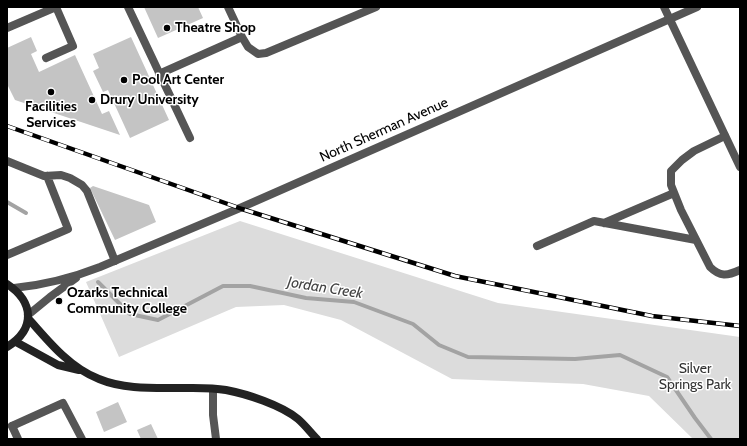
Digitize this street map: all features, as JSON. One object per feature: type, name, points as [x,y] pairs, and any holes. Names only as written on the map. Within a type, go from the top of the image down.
[{"type":"street","points":[[7,28],[56,7],[73,46],[46,58]]},
{"type":"street","points":[[128,7],[190,138]]},
{"type":"street","points":[[228,7],[248,47],[258,54],[266,53],[376,7]]},
{"type":"street","points":[[664,7],[740,167]]},
{"type":"street","name":"North Sherman Avenue","points":[[11,286],[42,285],[80,275],[115,261],[240,208],[697,7]]},
{"type":"street","points":[[159,74],[242,37]]},
{"type":"street","points":[[725,136],[694,151],[682,160],[672,171],[671,185],[710,267],[716,273],[729,275],[740,270]]},
{"type":"street","points":[[7,162],[44,176],[61,175],[82,185],[87,191],[115,261]]},
{"type":"street","points":[[7,255],[68,229],[47,176]]},
{"type":"street","points":[[604,223],[674,193]]},
{"type":"street","points":[[537,246],[594,222],[696,240]]},
{"type":"street","name":"North Sherman Avenue","points":[[28,317],[50,297],[80,275]]},
{"type":"street","points":[[11,286],[24,300],[28,317],[49,342],[82,371]]},
{"type":"street","points":[[7,347],[16,342],[23,333],[28,317]]},
{"type":"street","points":[[16,342],[58,365],[82,371],[100,380],[124,386],[224,389],[248,396],[272,404],[298,419],[318,439]]},
{"type":"street","points":[[213,389],[212,415],[216,439]]},
{"type":"street","points":[[18,439],[12,426],[63,403],[82,439]]},
{"type":"green space","name":"Silver Springs Park","points":[[240,221],[498,303],[740,337],[740,439],[693,439],[649,396],[583,384],[452,379],[341,320],[284,305],[236,307],[119,357],[86,282]]},
{"type":"building","name":"Theatre Shop","points":[[144,7],[198,7],[203,18],[158,38]]},
{"type":"building","name":"Facilities Services","points":[[31,37],[37,51],[31,54],[39,72],[75,55],[102,114],[109,111],[120,135],[15,100],[7,84],[7,48]]},
{"type":"building","name":"Pool Art Center","points":[[131,37],[169,120],[130,138],[108,90],[103,92],[93,71],[99,68],[93,54]]},
{"type":"building","points":[[93,186],[149,205],[156,222],[115,240],[90,188]]},
{"type":"building","points":[[118,402],[127,422],[104,432],[96,412]]},
{"type":"building","points":[[151,424],[158,439],[141,439],[137,430]]},
{"type":"waterway","name":"Jordan Creek","points":[[7,202],[26,213]]},
{"type":"waterway","name":"Jordan Creek","points":[[98,282],[130,314],[158,320],[223,286],[250,286],[306,298],[354,302],[413,324],[439,345],[468,357],[575,359],[620,355],[667,377],[711,439]]},
{"type":"railway","points":[[7,126],[242,209],[455,276],[652,316],[740,326]]},
{"type":"place","name":"Theatre Shop","points":[[167,28]]},
{"type":"place","name":"Pool Art Center","points":[[124,80]]},
{"type":"place","name":"Facilities Services","points":[[51,92]]},
{"type":"place","name":"Drury University","points":[[92,100]]},
{"type":"place","name":"Ozarks Technical Community College","points":[[59,301]]}]
